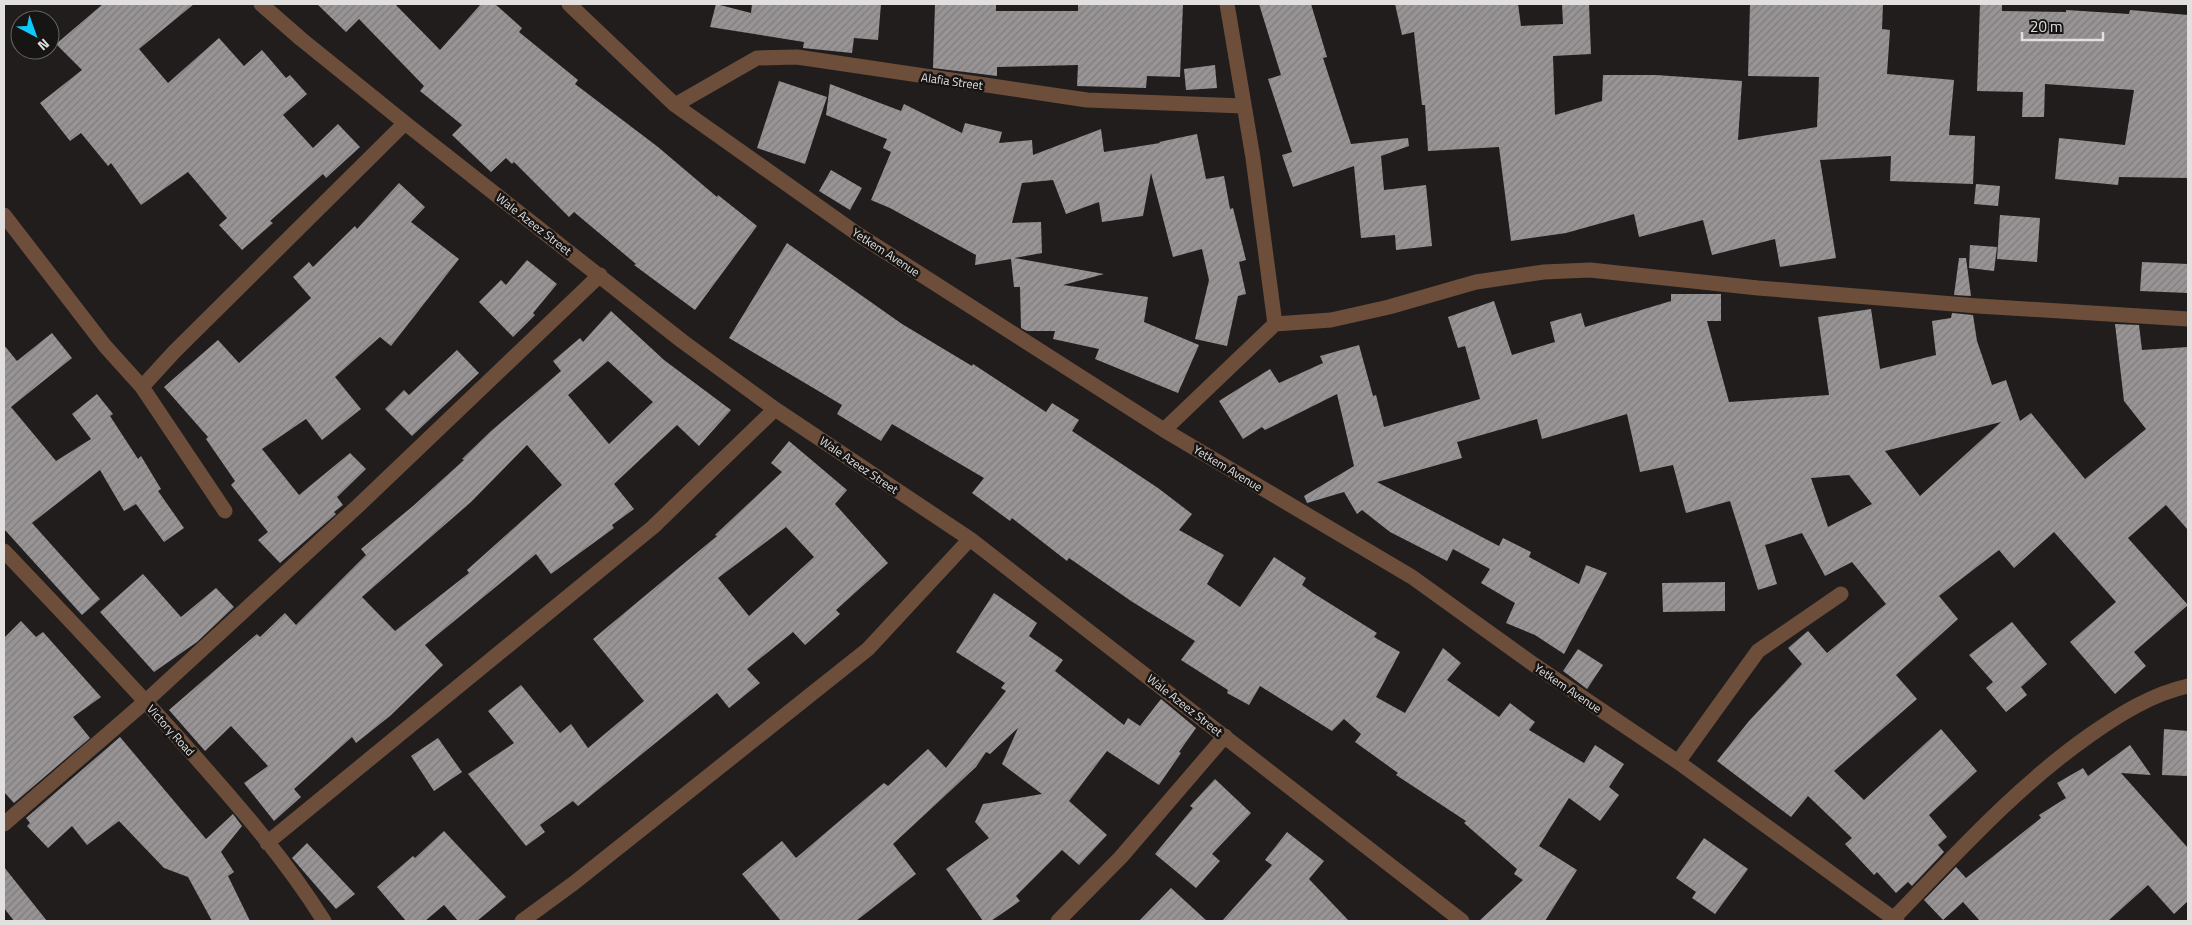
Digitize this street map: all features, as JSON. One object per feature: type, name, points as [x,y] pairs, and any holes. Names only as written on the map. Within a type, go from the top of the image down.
[{"type":"street","name":"Wale Azeez Street","points":[[261,4],[301,40],[682,341],[775,409],[970,539],[1462,921]]},
{"type":"street","name":"Yetkem Avenue","points":[[569,4],[675,105],[856,234],[1164,430],[1412,577],[1533,664],[1678,762],[1895,920]]},
{"type":"street","points":[[1227,4],[1242,106],[1252,158],[1275,324]]},
{"type":"street","name":"Alafia Street","points":[[675,105],[757,58],[796,57],[1086,100],[1242,106]]},
{"type":"street","points":[[142,387],[174,352],[405,123]]},
{"type":"street","points":[[4,215],[105,346],[142,387],[225,511]]},
{"type":"street","points":[[1164,430],[1275,324],[1340,318],[1389,308],[1476,282],[1544,272],[1590,270],[1758,288],[1978,306],[2188,319]]},
{"type":"street","points":[[4,824],[146,701],[359,505],[600,275]]},
{"type":"street","points":[[267,843],[654,528],[775,409]]},
{"type":"street","points":[[522,921],[574,883],[868,648],[970,539]]},
{"type":"street","name":"Victory Road","points":[[4,551],[96,646],[238,805],[309,897],[324,921]]},
{"type":"street","points":[[1678,762],[1758,651],[1841,594]]},
{"type":"street","points":[[1895,920],[2010,799],[2070,749],[2115,718],[2165,691],[2188,686]]},
{"type":"street","points":[[1058,921],[1121,857],[1225,736]]},
{"type":"building","points":[[103,4],[194,4],[139,49],[168,83],[219,38],[244,66],[262,50],[286,78],[290,75],[307,94],[283,115],[313,148],[338,124],[360,147],[326,178],[323,174],[270,221],[273,223],[242,250],[219,225],[227,218],[188,172],[141,205],[111,163],[108,166],[81,133],[70,141],[40,103],[82,70],[60,48],[60,41]]},
{"type":"building","points":[[317,4],[395,4],[440,50],[481,4],[495,4],[522,28],[519,32],[578,80],[575,84],[658,147],[717,197],[718,195],[757,226],[695,310],[634,265],[636,264],[574,212],[569,217],[514,162],[512,164],[506,158],[491,172],[452,135],[462,125],[420,91],[424,86],[359,19],[346,32]]},
{"type":"building","points":[[716,4],[751,13],[752,4],[881,4],[878,40],[854,38],[852,53],[803,48],[804,42],[710,27]]},
{"type":"building","points":[[935,4],[996,4],[996,11],[1078,11],[1078,4],[1183,4],[1180,77],[1147,76],[1146,88],[1077,86],[1078,65],[997,67],[997,76],[933,68]]},
{"type":"building","points":[[1259,4],[1311,4],[1327,57],[1323,58],[1351,144],[1408,138],[1409,146],[1381,156],[1384,190],[1426,185],[1432,246],[1396,250],[1395,235],[1361,238],[1354,166],[1293,187],[1282,155],[1292,152],[1268,79],[1281,75]]},
{"type":"building","points":[[1395,4],[1518,4],[1521,26],[1563,24],[1562,4],[1589,4],[1591,54],[1553,56],[1555,115],[1602,101],[1603,75],[1656,75],[1742,81],[1738,140],[1817,127],[1819,77],[1748,76],[1750,4],[1883,4],[1882,29],[1890,30],[1887,74],[1954,80],[1949,135],[1975,136],[1973,184],[1890,181],[1891,156],[1820,160],[1836,258],[1780,267],[1775,239],[1712,255],[1703,220],[1639,237],[1634,214],[1566,233],[1511,241],[1499,147],[1428,151],[1425,105],[1422,105],[1414,32],[1402,35]]},
{"type":"building","points":[[1980,4],[2002,4],[2002,11],[2066,12],[2066,10],[2129,14],[2130,10],[2188,15],[2188,178],[2119,177],[2118,185],[2055,179],[2059,138],[2125,145],[2134,90],[2045,84],[2044,117],[2022,117],[2023,92],[1977,91]]},
{"type":"building","points":[[1215,65],[1217,88],[1186,90],[1184,69]]},
{"type":"building","points":[[779,81],[827,97],[805,164],[757,148]]},
{"type":"building","points":[[830,84],[901,111],[904,104],[962,133],[965,123],[1002,132],[999,143],[1032,140],[1033,155],[1101,129],[1104,152],[1160,143],[1197,134],[1206,179],[1224,176],[1230,209],[1233,208],[1246,260],[1239,262],[1246,294],[1238,296],[1227,346],[1195,339],[1209,280],[1202,249],[1173,257],[1151,173],[1143,216],[1102,222],[1099,202],[1066,214],[1053,180],[1022,183],[1012,223],[1041,222],[1042,253],[1014,258],[1104,274],[1063,285],[1148,297],[1144,322],[1199,345],[1178,393],[1095,359],[1099,349],[1053,339],[1055,331],[1027,331],[1021,328],[1020,287],[1014,287],[1011,259],[975,265],[976,255],[890,208],[871,200],[891,152],[883,148],[887,139],[826,115]]},
{"type":"building","points":[[831,170],[862,188],[850,210],[819,191]]},
{"type":"building","points":[[399,183],[425,207],[411,222],[459,259],[391,346],[380,337],[335,377],[361,409],[322,440],[306,419],[262,449],[299,495],[350,453],[366,469],[337,497],[343,505],[334,512],[336,514],[280,563],[258,540],[268,532],[231,485],[235,481],[206,439],[208,437],[164,387],[218,340],[239,363],[311,298],[293,277],[309,262],[313,267],[355,226],[357,229]]},
{"type":"building","points":[[1976,184],[2000,186],[1998,206],[1974,204]]},
{"type":"building","points":[[2000,215],[2040,218],[2037,262],[1997,259]]},
{"type":"building","points":[[787,243],[902,324],[972,366],[973,364],[1046,412],[1052,403],[1079,420],[1072,431],[1158,488],[1192,514],[1179,530],[1224,555],[1207,584],[1240,607],[1274,557],[1306,578],[1302,585],[1377,633],[1374,637],[1400,652],[1376,697],[1405,713],[1443,648],[1461,663],[1447,680],[1499,717],[1510,703],[1535,722],[1529,730],[1584,763],[1595,745],[1624,764],[1609,787],[1619,795],[1600,821],[1569,798],[1539,846],[1577,870],[1545,921],[1479,921],[1523,880],[1514,874],[1517,869],[1464,823],[1466,821],[1396,775],[1398,773],[1355,742],[1361,734],[1344,719],[1332,731],[1260,686],[1249,705],[1227,693],[1228,690],[1181,660],[1195,641],[1131,601],[1069,558],[1067,561],[1012,518],[1010,521],[972,493],[984,478],[892,424],[881,441],[837,414],[842,405],[729,338]]},
{"type":"building","points":[[1970,245],[1997,247],[1994,271],[1969,268]]},
{"type":"building","points":[[1959,258],[1966,258],[1971,296],[1954,295]]},
{"type":"building","points":[[527,260],[557,284],[533,313],[535,315],[513,337],[479,302],[501,280],[506,285]]},
{"type":"building","points":[[2142,262],[2188,264],[2188,293],[2140,291]]},
{"type":"building","points":[[1671,294],[1721,294],[1721,321],[1707,321],[1729,402],[1829,395],[1818,317],[1871,309],[1880,369],[1936,355],[1932,321],[1951,318],[1952,313],[1973,315],[1977,341],[1992,385],[2006,380],[2020,421],[2031,413],[2085,479],[2146,429],[2124,401],[2115,324],[2139,325],[2142,350],[2188,347],[2188,530],[2166,505],[2128,538],[2188,605],[2134,652],[2146,666],[2115,694],[2070,642],[2116,602],[2054,532],[2014,568],[1999,550],[1939,596],[1958,619],[1896,675],[1917,699],[1834,771],[1864,800],[1941,729],[1977,771],[1929,815],[1947,837],[1938,845],[1944,852],[1912,886],[1908,882],[1896,893],[1877,872],[1874,875],[1845,844],[1852,838],[1808,796],[1791,817],[1717,761],[1749,721],[1802,664],[1788,648],[1808,631],[1827,653],[1886,604],[1852,562],[1825,576],[1802,533],[1765,545],[1777,584],[1758,590],[1730,501],[1686,513],[1673,465],[1640,472],[1627,414],[1542,439],[1537,419],[1457,442],[1462,458],[1377,482],[1499,546],[1503,538],[1531,552],[1529,557],[1579,584],[1586,565],[1607,573],[1564,654],[1535,635],[1506,623],[1515,603],[1481,583],[1490,569],[1453,549],[1447,561],[1390,532],[1362,510],[1357,514],[1344,492],[1307,503],[1304,496],[1354,466],[1337,394],[1265,430],[1262,427],[1243,439],[1219,401],[1270,369],[1279,383],[1323,363],[1320,356],[1359,345],[1373,396],[1376,395],[1384,427],[1480,399],[1465,346],[1458,348],[1448,317],[1494,301],[1512,355],[1555,342],[1550,322],[1581,313],[1585,327],[1671,301]],"holes":[[[2001,422],[1920,496],[1885,451]],[[1849,475],[1872,504],[1828,527],[1811,478]]]},
{"type":"building","points":[[611,311],[664,360],[731,410],[699,446],[677,425],[614,484],[634,509],[612,525],[614,528],[551,574],[536,554],[425,645],[443,665],[390,716],[356,743],[352,737],[294,789],[301,797],[274,821],[244,783],[268,766],[231,726],[205,751],[169,710],[257,634],[260,637],[285,613],[296,625],[366,555],[361,549],[413,506],[464,460],[462,459],[491,431],[561,371],[553,361],[580,338],[583,342]],"holes":[[[608,361],[653,402],[609,444],[568,395]],[[527,445],[562,485],[467,570],[469,573],[395,631],[362,597],[471,502]]]},
{"type":"building","points":[[52,333],[72,358],[11,407],[56,461],[91,439],[72,414],[97,394],[113,414],[110,416],[138,459],[141,456],[161,489],[158,491],[184,528],[164,542],[136,504],[124,511],[100,470],[32,523],[100,599],[82,615],[4,529],[4,345],[17,361]]},
{"type":"building","points":[[457,350],[479,373],[412,436],[385,409],[404,390],[409,395]]},
{"type":"building","points":[[789,441],[847,490],[835,504],[888,563],[836,610],[840,614],[805,645],[793,632],[747,669],[760,683],[729,708],[717,693],[578,806],[573,801],[540,825],[545,832],[526,846],[468,774],[514,743],[488,711],[521,685],[560,733],[571,724],[588,748],[644,701],[593,639],[717,536],[715,535],[782,472],[771,463]],"holes":[[[786,527],[814,557],[749,616],[718,578]]]},
{"type":"building","points":[[143,574],[181,617],[216,588],[234,607],[197,642],[154,672],[100,612]]},
{"type":"building","points":[[1725,582],[1725,611],[1663,612],[1662,583]]},
{"type":"building","points":[[994,593],[1037,623],[1029,636],[1063,660],[1055,671],[1124,725],[1128,718],[1140,726],[1161,699],[1196,728],[1179,752],[1181,753],[1159,785],[1107,751],[1069,801],[1107,835],[1079,865],[1062,850],[1016,896],[1020,901],[991,921],[983,921],[946,869],[989,838],[975,822],[983,804],[1042,794],[1002,764],[1018,728],[990,754],[986,752],[976,767],[893,844],[916,874],[856,921],[781,921],[742,874],[782,841],[796,858],[884,783],[888,786],[928,749],[946,768],[1006,691],[1001,688],[1005,683],[956,652]]},
{"type":"building","points":[[21,621],[36,637],[43,632],[101,697],[73,717],[90,738],[14,803],[4,792],[4,638]]},
{"type":"building","points":[[2012,622],[2047,664],[2021,687],[2027,695],[2006,712],[1986,688],[1993,682],[1969,655]]},
{"type":"building","points":[[1578,649],[1603,665],[1587,689],[1563,671]]},
{"type":"building","points":[[2164,729],[2188,731],[2188,776],[2162,775]]},
{"type":"building","points":[[120,737],[206,839],[233,814],[242,826],[221,852],[234,872],[228,876],[250,921],[212,921],[188,877],[164,868],[119,821],[87,845],[72,826],[48,848],[27,826],[30,823],[26,818]]},
{"type":"building","points":[[438,738],[462,772],[434,791],[411,756]]},
{"type":"building","points":[[2130,745],[2151,775],[2121,773],[2188,848],[2188,901],[2174,914],[2148,885],[2108,921],[1980,921],[1963,902],[1943,920],[1924,900],[1956,867],[1966,878],[2041,818],[2039,815],[2066,798],[2057,783],[2083,768],[2088,776]]},
{"type":"building","points":[[1215,779],[1251,813],[1212,854],[1220,861],[1196,888],[1155,854],[1193,808],[1190,806]]},
{"type":"building","points":[[444,831],[506,897],[477,921],[458,921],[444,905],[425,921],[406,921],[377,887],[413,856],[415,858]]},
{"type":"building","points":[[1287,832],[1324,861],[1309,879],[1349,921],[1222,921],[1272,865],[1265,860]]},
{"type":"building","points":[[1704,838],[1748,869],[1715,914],[1692,898],[1696,892],[1676,878]]},
{"type":"building","points":[[307,843],[355,894],[336,909],[292,858]]},
{"type":"building","points":[[4,867],[47,921],[14,921],[4,908]]},
{"type":"building","points":[[1171,888],[1207,921],[1139,921]]}]
